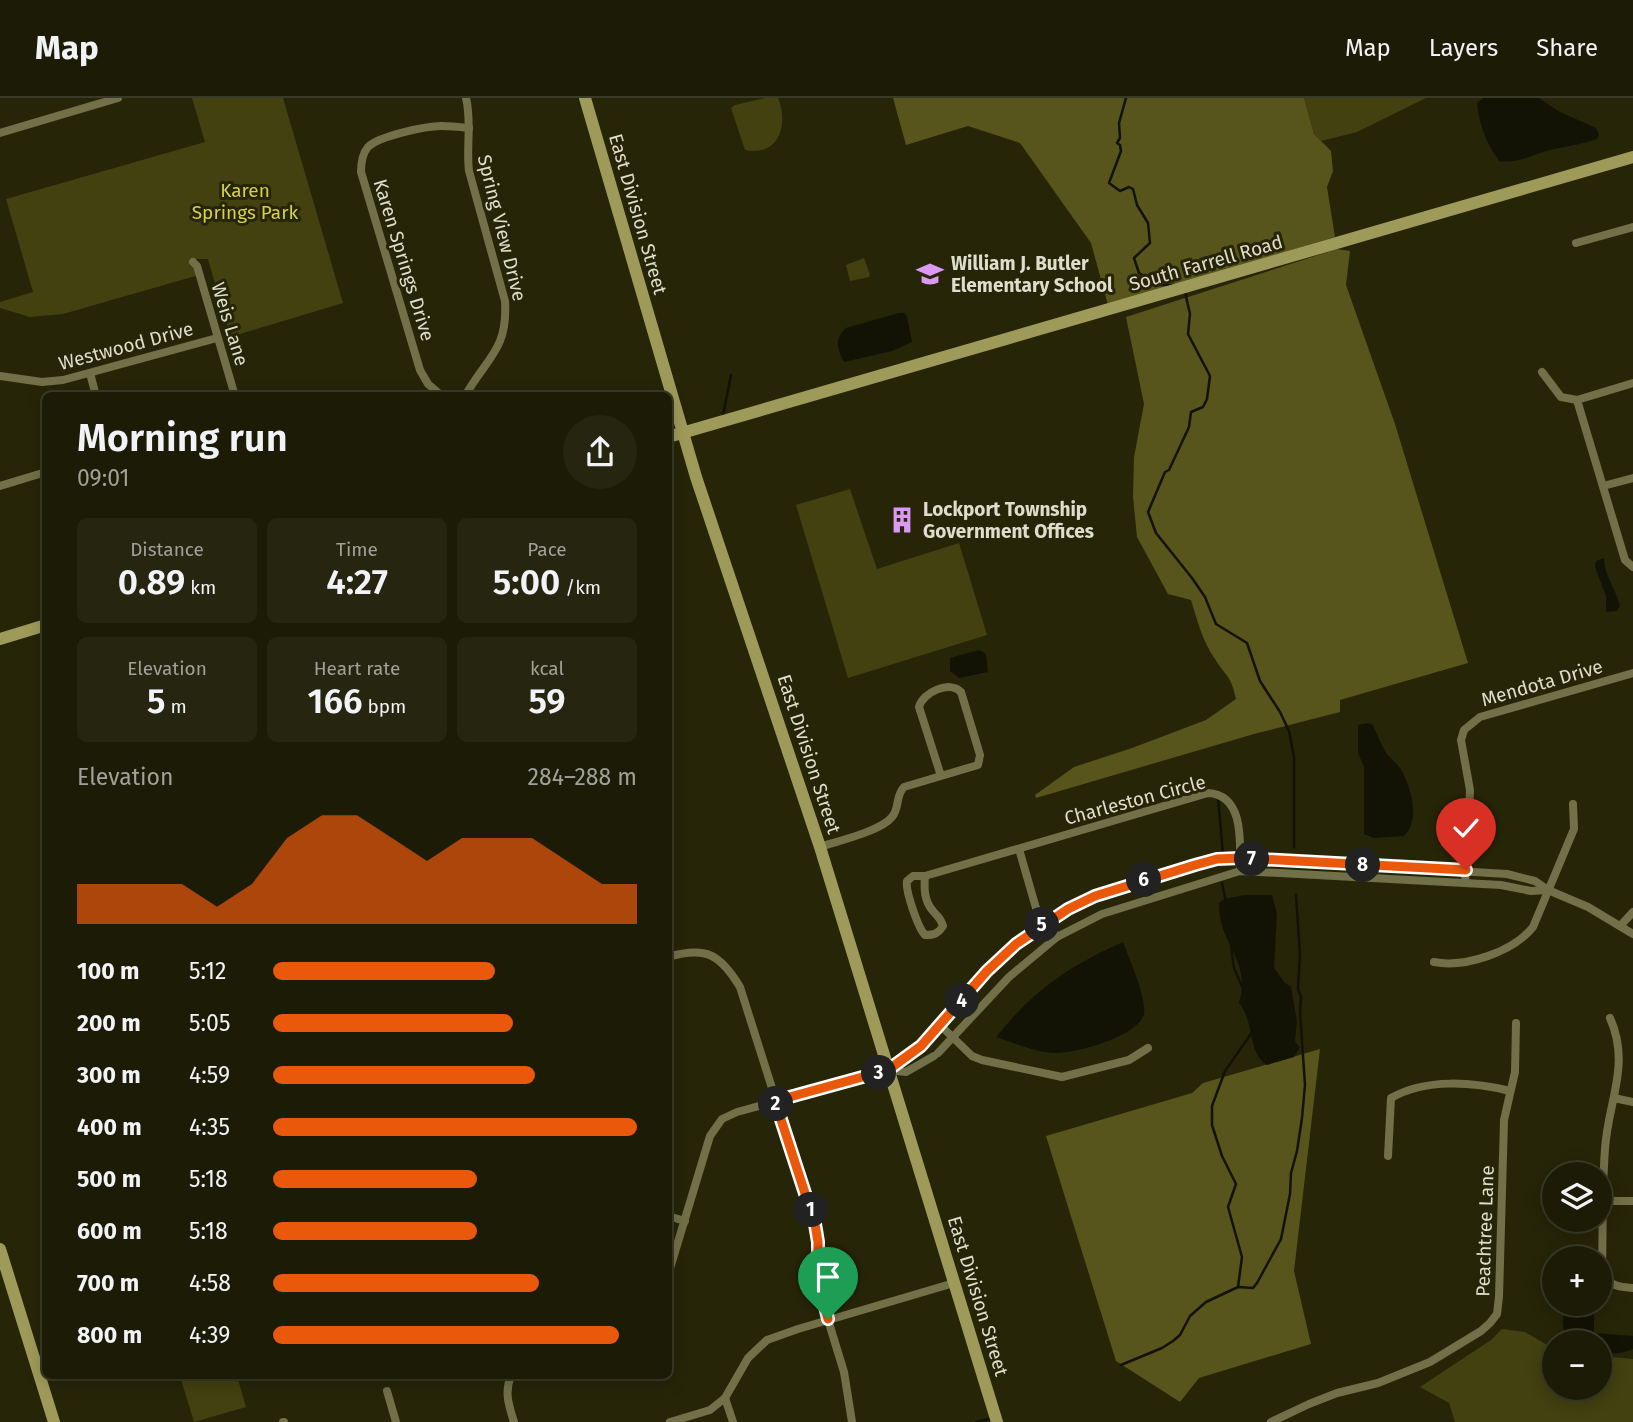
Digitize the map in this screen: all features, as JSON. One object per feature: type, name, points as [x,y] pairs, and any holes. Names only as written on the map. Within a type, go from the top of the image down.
[{"type":"street","points":[[0,133],[118,98]]},
{"type":"street","name":"Spring View Drive","points":[[466,98],[466,152],[469,171],[505,301],[506,318],[499,348],[468,392]]},
{"type":"street","name":"East Division Street","points":[[585,98],[671,392]]},
{"type":"street","name":"Karen Springs Drive","points":[[437,392],[428,384],[420,370],[361,172],[362,159],[366,149],[374,142],[443,126],[468,128]]},
{"type":"street","name":"South Farrell Road","points":[[672,436],[1633,157]]},
{"type":"street","points":[[1576,243],[1633,227]]},
{"type":"street","name":"Weis Lane","points":[[193,262],[197,266],[234,392]]},
{"type":"street","name":"Westwood Drive","points":[[0,376],[43,382],[90,373],[217,338]]},
{"type":"street","points":[[1542,372],[1561,397],[1577,400],[1633,383]]},
{"type":"street","points":[[90,373],[95,392]]},
{"type":"street","name":"East Division Street","points":[[672,395],[820,847],[996,1422]]},
{"type":"street","points":[[1577,400],[1625,560],[1633,567]]},
{"type":"street","points":[[0,486],[42,473]]},
{"type":"street","points":[[1604,486],[1633,478]]},
{"type":"street","points":[[0,639],[42,626]]},
{"type":"street","name":"Mendota Drive","points":[[1466,870],[1471,790],[1461,740],[1464,730],[1480,717],[1633,673]]},
{"type":"street","points":[[820,847],[890,821],[895,813],[898,793],[904,787],[978,765],[980,760],[961,692],[957,688],[949,687],[926,694],[919,707],[940,776]]},
{"type":"street","name":"Charleston Circle","points":[[1018,849],[1208,793],[1219,793],[1233,808],[1239,829],[1240,871]]},
{"type":"street","points":[[1434,962],[1448,965],[1461,962],[1497,952],[1523,939],[1533,927],[1574,829],[1573,804]]},
{"type":"street","points":[[925,876],[926,898],[943,926],[939,932],[932,935],[925,935],[919,929],[914,906],[905,890],[907,881],[913,876],[925,876],[1018,849],[1036,908],[1057,937]]},
{"type":"street","points":[[672,1262],[710,1136],[722,1119],[737,1112],[888,1070],[941,1026],[987,971],[1016,944],[1045,923],[1095,896],[1217,859],[1466,870],[1507,874],[1535,881],[1633,933]]},
{"type":"street","points":[[1465,883],[1466,870]]},
{"type":"street","points":[[888,1070],[906,1072],[936,1054],[1009,976],[1057,937],[1102,914],[1240,871],[1548,890]]},
{"type":"street","points":[[1621,925],[1633,912]]},
{"type":"street","points":[[672,956],[701,951],[715,956],[729,968],[740,987],[815,1224],[818,1278],[849,1391],[852,1422]]},
{"type":"street","points":[[1605,1162],[1620,1058],[1618,1036],[1610,1018]]},
{"type":"street","name":"Peachtree Lane","points":[[1271,1422],[1318,1400],[1406,1373],[1481,1331],[1497,1314],[1504,1128],[1517,1054],[1516,1023]]},
{"type":"street","points":[[941,1026],[972,1056],[1062,1077],[1129,1060],[1148,1048]]},
{"type":"street","points":[[912,1052],[920,1066]]},
{"type":"street","points":[[1388,1156],[1391,1098],[1400,1093],[1459,1083],[1486,1085],[1510,1091]]},
{"type":"street","points":[[1614,1098],[1633,1102]]},
{"type":"street","points":[[1612,1200],[1633,1201]]},
{"type":"street","points":[[672,1217],[685,1221]]},
{"type":"street","points":[[1603,1232],[1602,1268],[1609,1282],[1615,1286],[1633,1288]]},
{"type":"street","points":[[0,1250],[54,1422]]},
{"type":"street","points":[[670,1422],[710,1410],[725,1398],[748,1358],[766,1340],[828,1319],[954,1283]]},
{"type":"street","points":[[510,1379],[508,1402],[514,1422]]},
{"type":"street","points":[[387,1391],[396,1422]]},
{"type":"street","points":[[725,1398],[733,1422]]},
{"type":"green space","name":"Karen Springs Park","points":[[192,98],[283,98],[343,303],[230,337],[208,259],[195,259],[199,275],[63,314],[30,317],[0,308],[0,302],[33,292],[6,199],[205,142]]},
{"type":"green space","points":[[765,98],[778,98],[782,118],[778,136],[766,148],[757,151],[745,150],[731,108]]},
{"type":"green space","points":[[1304,98],[1426,98],[1357,132],[1321,141],[1314,134]]},
{"type":"green space","points":[[864,258],[869,277],[850,281],[846,265]]},
{"type":"green space","points":[[850,489],[877,569],[959,543],[987,635],[848,678],[796,505]]},
{"type":"green space","points":[[1502,1329],[1525,1332],[1542,1342],[1542,1400],[1612,1400],[1612,1357],[1633,1359],[1633,1422],[1455,1422],[1449,1403],[1420,1387],[1491,1340]]},
{"type":"green space","points":[[181,1379],[238,1379],[246,1407],[194,1422]]},
{"type":"shaded area","points":[[893,98],[1304,98],[1314,134],[1331,151],[1333,171],[1327,187],[1335,237],[1108,305],[1091,243],[1020,143],[968,126],[906,145]]},
{"type":"shaded area","points":[[1483,98],[1539,98],[1560,112],[1596,128],[1599,134],[1597,139],[1520,160],[1499,161],[1487,141],[1480,119],[1477,103]]},
{"type":"shaded area","points":[[1337,249],[1350,251],[1346,285],[1395,424],[1468,663],[1340,700],[1340,712],[1254,734],[1036,798],[1035,795],[1074,767],[1206,720],[1236,699],[1230,681],[1204,638],[1191,600],[1168,594],[1137,537],[1133,497],[1134,457],[1144,404],[1126,317]]},
{"type":"shaded area","points":[[899,313],[907,316],[912,342],[892,351],[844,362],[838,344],[846,328]]},
{"type":"shaded area","points":[[1604,558],[1620,606],[1617,611],[1606,612],[1606,596],[1595,567],[1596,561]]},
{"type":"shaded area","points":[[979,650],[986,654],[988,672],[959,678],[950,671],[950,658]]},
{"type":"shaded area","points":[[1358,725],[1373,725],[1388,756],[1400,768],[1411,793],[1412,821],[1404,836],[1374,838],[1364,834],[1364,767],[1358,753]]},
{"type":"shaded area","points":[[1244,895],[1272,895],[1277,914],[1274,968],[1291,987],[1297,1021],[1295,1042],[1300,1047],[1294,1057],[1267,1065],[1256,1053],[1244,1010],[1239,1003],[1241,975],[1220,918],[1219,903],[1224,899]]},
{"type":"shaded area","points":[[1123,942],[1137,978],[1144,1007],[1144,1014],[1130,1030],[1104,1043],[1063,1053],[1039,1051],[996,1037],[1024,1006],[1053,981],[1086,960]]},
{"type":"shaded area","points":[[1320,1049],[1294,1271],[1311,1344],[1199,1378],[1180,1402],[1116,1361],[1046,1136],[1192,1093],[1203,1083]]},
{"type":"shaded area","points":[[1563,1316],[1594,1316],[1594,1330],[1564,1330]]},
{"type":"shaded area","points":[[1612,1334],[1633,1336],[1633,1349],[1612,1353]]},
{"type":"waterway","points":[[1126,98],[1117,143],[1121,151],[1109,183],[1120,191],[1129,187],[1133,189],[1137,205],[1148,223],[1150,243],[1134,258],[1139,273],[1161,285],[1177,285]]},
{"type":"waterway","points":[[1185,292],[1190,314],[1188,334],[1210,376],[1207,399],[1203,407],[1191,412],[1189,427],[1148,512],[1156,533],[1205,597],[1216,624],[1247,643],[1260,681],[1289,731],[1294,757],[1294,847]]},
{"type":"waterway","points":[[723,415],[731,375]]},
{"type":"waterway","points":[[1218,797],[1223,855]]},
{"type":"waterway","points":[[1222,883],[1226,902]]},
{"type":"waterway","points":[[1121,1365],[1173,1341],[1180,1335],[1190,1316],[1206,1302],[1238,1287],[1253,1288],[1281,1239],[1297,1151],[1305,1085],[1301,997],[1298,989],[1300,954],[1296,895]]},
{"type":"waterway","points":[[1231,947],[1234,968],[1244,991]]},
{"type":"waterway","points":[[1238,1287],[1242,1257],[1228,1207],[1236,1184],[1222,1156],[1212,1125],[1212,1106],[1225,1071],[1253,1031]]},
{"type":"waterway","points":[[976,1422],[989,1419]]},
{"type":"place","name":"William J. Butler Elementary School","points":[[930,274]]},
{"type":"place","name":"Lockport Township Government Offices","points":[[902,520]]},
{"type":"route","points":[[828,1319],[818,1278],[815,1224],[775,1101],[888,1070],[921,1046],[987,971],[1016,944],[1068,909],[1095,896],[1217,859],[1466,870]]}]
